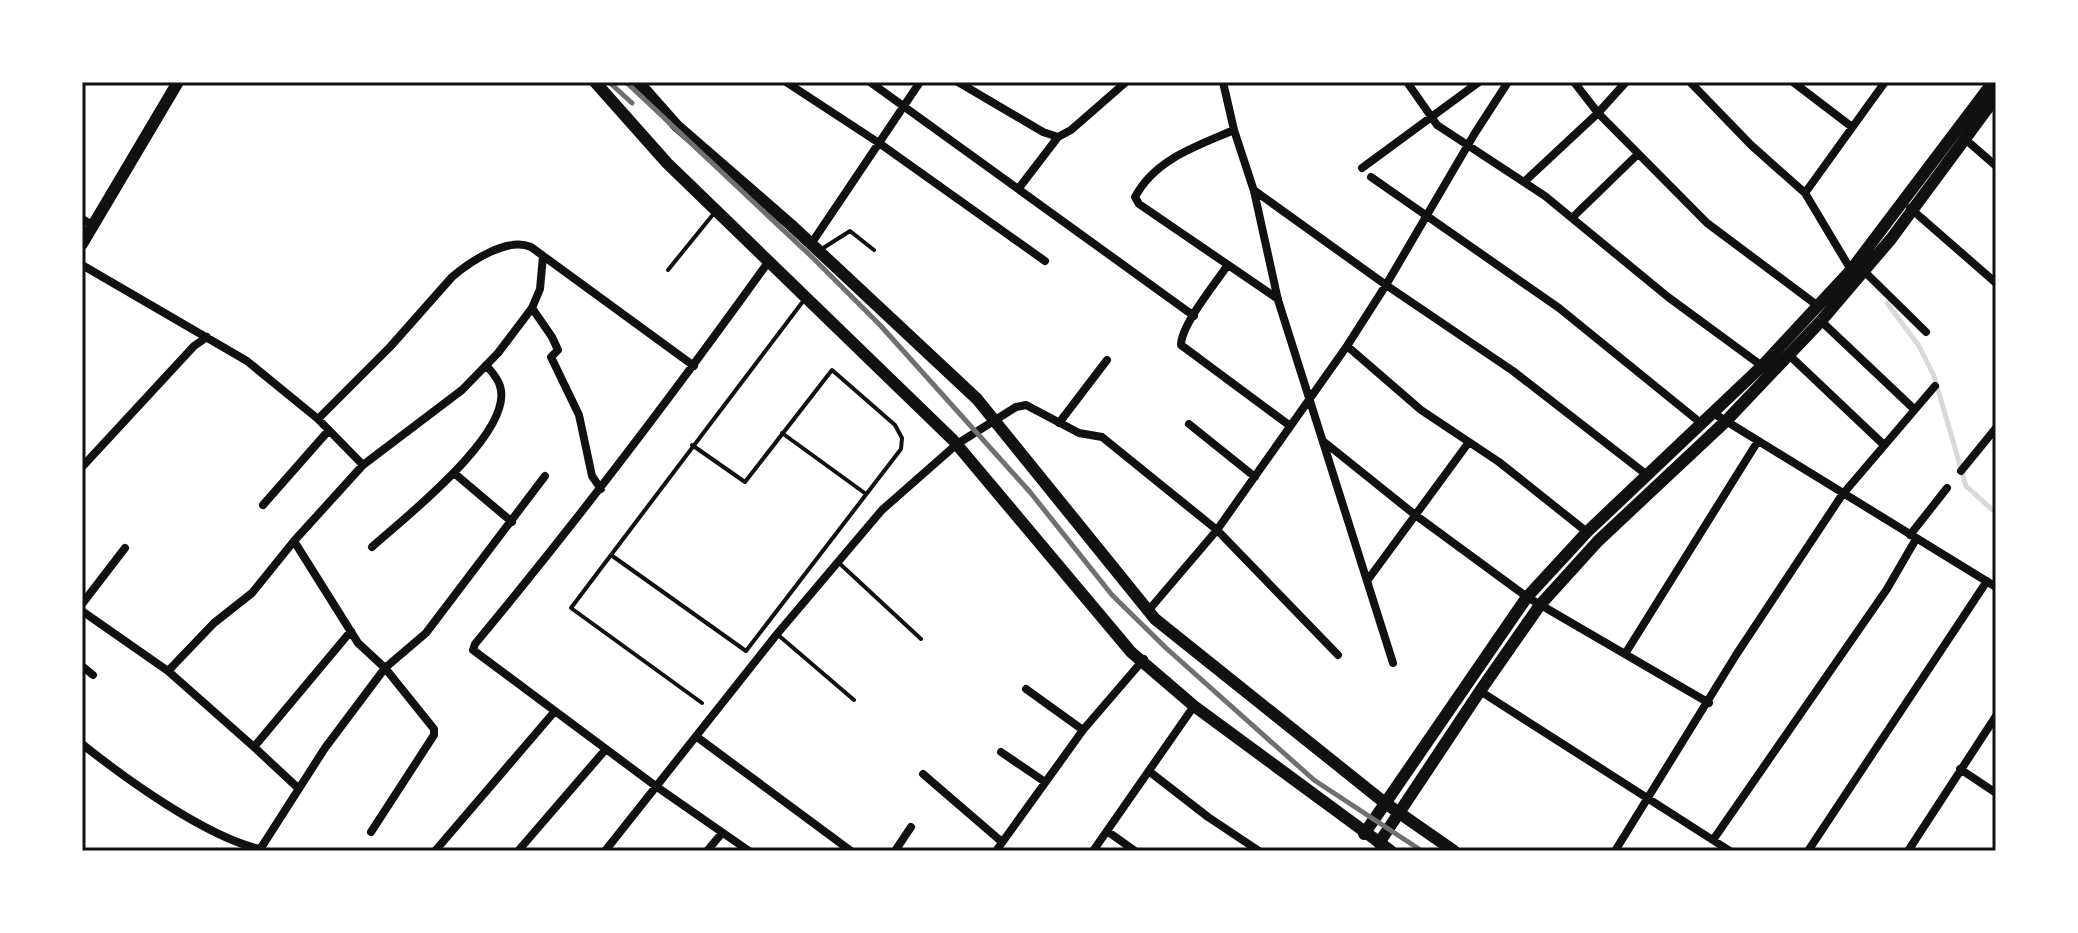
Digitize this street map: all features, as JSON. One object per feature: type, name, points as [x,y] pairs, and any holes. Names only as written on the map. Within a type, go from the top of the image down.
[{"type":"main road","points":[[82,244],[178,82]]},
{"type":"main road","points":[[595,82],[667,163],[957,444],[1131,652],[1144,659],[1194,706],[1391,851]]},
{"type":"main road","points":[[638,82],[677,126],[815,248],[977,399],[1148,611],[1167,629],[1385,803],[1454,851]]},
{"type":"main road","points":[[1379,843],[1540,605],[1598,541],[1726,421],[1865,272],[1993,82]]},
{"type":"main road","points":[[1364,834],[1527,597],[1587,532],[1762,366],[1908,206],[1996,97]]},
{"type":"street","points":[[786,82],[879,143],[1045,261]]},
{"type":"street","points":[[870,82],[1194,316]]},
{"type":"street","points":[[815,248],[920,82]]},
{"type":"street","points":[[958,82],[1043,132],[1058,137]]},
{"type":"street","points":[[1019,188],[1058,137],[1071,130],[1126,82]]},
{"type":"street","points":[[1223,82],[1234,130],[1254,191],[1278,300],[1393,663]]},
{"type":"street","points":[[1407,82],[1437,125],[1573,217],[1668,297],[1762,366]]},
{"type":"street","points":[[1362,168],[1479,82]]},
{"type":"street","points":[[1148,611],[1217,530],[1347,346],[1508,82]]},
{"type":"street","points":[[1574,82],[1598,113],[1707,223],[1818,306]]},
{"type":"street","points":[[1524,182],[1598,113],[1626,82]]},
{"type":"street","points":[[1690,82],[1751,145],[1805,193],[1851,270]]},
{"type":"street","points":[[1793,82],[1852,127]]},
{"type":"street","points":[[1805,193],[1881,83]]},
{"type":"street","points":[[1234,130],[1174,156],[1154,173],[1135,197],[1139,204],[1278,300]]},
{"type":"street","points":[[1965,139],[1996,166]]},
{"type":"street","points":[[1573,217],[1638,154]]},
{"type":"street","points":[[1371,177],[1559,308],[1702,424]]},
{"type":"street","points":[[1254,191],[1513,371],[1647,475]]},
{"type":"street","points":[[1908,206],[1996,283]]},
{"type":"street","points":[[82,219],[94,226]]},
{"type":"street","points":[[318,419],[398,339],[452,277],[463,268],[513,243],[522,243],[543,256],[694,366]]},
{"type":"street","points":[[168,671],[214,623],[252,593],[363,465],[462,390],[486,365],[532,308],[540,289],[543,256]]},
{"type":"street","points":[[749,851],[657,787],[473,650],[601,489],[769,261]]},
{"type":"street","points":[[82,265],[247,361],[318,419],[363,465]]},
{"type":"street","points":[[1227,266],[1194,316],[1181,339],[1181,345],[1289,425]]},
{"type":"street","points":[[1865,272],[1926,332]]},
{"type":"street","points":[[532,308],[558,350],[551,357],[579,415],[592,476],[601,489]]},
{"type":"street","points":[[1821,321],[1914,409]]},
{"type":"street","points":[[82,467],[194,346],[207,337]]},
{"type":"street","points":[[1347,346],[1421,410],[1469,442],[1587,532]]},
{"type":"street","points":[[1789,355],[1884,445]]},
{"type":"street","points":[[1059,423],[1107,360]]},
{"type":"street","points":[[372,547],[454,473],[488,433],[502,400],[501,386],[486,365]]},
{"type":"street","points":[[1615,851],[1736,655],[1842,495],[1935,386]]},
{"type":"street","points":[[605,851],[777,634],[882,510],[957,444],[1016,407],[1026,405],[1079,433],[1102,437],[1217,530],[1338,655]]},
{"type":"street","points":[[1713,413],[1996,587]]},
{"type":"street","points":[[1189,424],[1255,477]]},
{"type":"street","points":[[1961,471],[1996,428]]},
{"type":"street","points":[[263,505],[329,430]]},
{"type":"street","points":[[1321,440],[1414,514],[1527,597],[1709,703]]},
{"type":"street","points":[[1625,654],[1758,441]]},
{"type":"street","points":[[1367,581],[1469,442]]},
{"type":"street","points":[[454,473],[512,522]]},
{"type":"street","points":[[82,744],[153,794],[221,836],[259,850],[325,748],[385,668],[426,633],[545,476]]},
{"type":"street","points":[[1713,840],[1887,589],[1913,537],[1947,488]]},
{"type":"street","points":[[294,541],[358,643],[385,668],[435,732],[371,832]]},
{"type":"street","points":[[82,604],[125,548]]},
{"type":"street","points":[[1808,851],[1987,581]]},
{"type":"street","points":[[82,611],[168,671],[298,788]]},
{"type":"street","points":[[254,747],[351,631]]},
{"type":"street","points":[[996,851],[1083,730],[1144,659]]},
{"type":"street","points":[[82,666],[93,675]]},
{"type":"street","points":[[1026,689],[1083,730]]},
{"type":"street","points":[[1480,691],[1730,851]]},
{"type":"street","points":[[1093,851],[1194,706]]},
{"type":"street","points":[[435,851],[555,711]]},
{"type":"street","points":[[1908,851],[1996,716]]},
{"type":"street","points":[[697,737],[851,851]]},
{"type":"street","points":[[518,851],[606,749]]},
{"type":"street","points":[[1001,752],[1045,782]]},
{"type":"street","points":[[1960,769],[1996,793]]},
{"type":"street","points":[[1150,772],[1259,851]]},
{"type":"street","points":[[923,774],[1002,842]]},
{"type":"street","points":[[895,851],[911,827]]},
{"type":"street","points":[[1107,831],[1135,851]]},
{"type":"street","points":[[707,851],[722,833]]},
{"type":"lane","points":[[668,270],[717,211]]},
{"type":"lane","points":[[815,248],[850,231],[874,250]]},
{"type":"lane","points":[[702,703],[571,608],[807,297]]},
{"type":"lane","points":[[611,555],[746,651],[901,449],[902,438],[895,425],[832,370],[745,482],[692,445]]},
{"type":"lane","points":[[782,433],[866,494]]},
{"type":"lane","points":[[838,562],[921,639]]},
{"type":"lane","points":[[777,634],[854,700]]},
{"type":"waterway","points":[[1887,303],[1919,346],[1934,376],[1966,486],[1996,513]]},
{"type":"railway","points":[[609,82],[632,103]]},
{"type":"railway","points":[[626,82],[880,325],[1030,492],[1112,595],[1166,648],[1314,780],[1422,851]]}]
